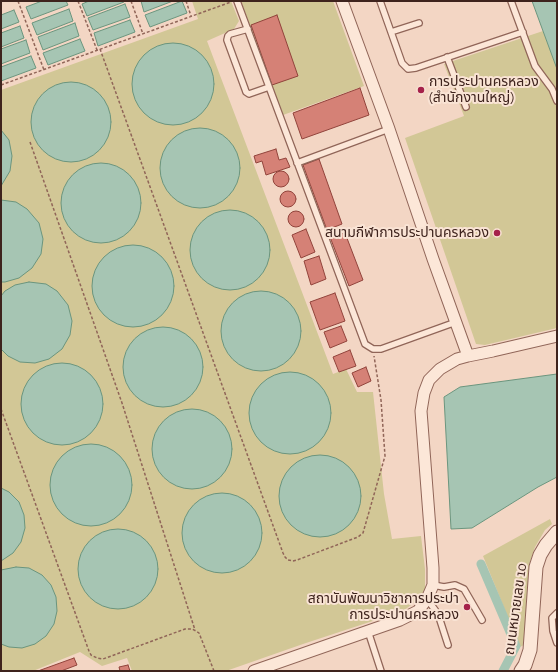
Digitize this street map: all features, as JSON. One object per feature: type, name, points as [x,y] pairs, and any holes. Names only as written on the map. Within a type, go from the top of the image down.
[{"type":"street","points":[[342,1],[389,129],[468,356]]},
{"type":"street","points":[[255,671],[400,620],[418,610],[427,599],[433,584],[421,411],[424,393],[429,380],[440,369],[457,359],[557,336]]},
{"type":"street","name":"ถนนหมายเลข 10","points":[[521,671],[530,650],[536,567],[540,555],[546,545],[557,532]]},
{"type":"lane","points":[[237,1],[365,344],[373,349],[381,349],[456,322]]},
{"type":"lane","points":[[381,1],[402,63],[408,69],[416,68],[522,32]]},
{"type":"lane","points":[[512,1],[535,66],[552,89],[557,101]]},
{"type":"lane","points":[[391,32],[419,23]]},
{"type":"lane","points":[[248,29],[230,34],[227,40],[246,92],[249,94],[270,87]]},
{"type":"lane","points":[[447,57],[466,107]]},
{"type":"lane","points":[[297,163],[389,129]]},
{"type":"lane","points":[[433,584],[444,587],[455,585],[464,589],[482,620]]},
{"type":"lane","points":[[427,599],[438,614],[448,645]]},
{"type":"lane","points":[[557,613],[552,618],[553,631],[557,643]]},
{"type":"lane","points":[[368,631],[381,671]]},
{"type":"path","points":[[18,1],[44,70]]},
{"type":"path","points":[[78,1],[97,50]]},
{"type":"path","points":[[131,1],[143,34]]},
{"type":"path","points":[[186,1],[192,16]]},
{"type":"path","points":[[1,85],[233,1]]},
{"type":"path","points":[[100,49],[283,553],[288,560],[297,560],[358,537],[363,533],[385,456],[381,400],[373,349]]},
{"type":"path","points":[[30,142],[122,403],[195,630]]},
{"type":"path","points":[[1,409],[91,655],[103,659],[190,628],[199,633],[214,671]]},
{"type":"shaded area","points":[[42,1],[66,1],[68,5],[31,19],[26,7]]},
{"type":"shaded area","points":[[89,1],[124,2],[87,16],[82,4]]},
{"type":"shaded area","points":[[141,1],[173,1],[144,12]]},
{"type":"shaded area","points":[[182,1],[187,13],[150,27],[145,15]]},
{"type":"shaded area","points":[[192,1],[231,1],[239,21],[234,29],[207,41],[333,374],[346,369],[357,392],[373,392],[384,494],[392,539],[421,536],[425,569],[425,589],[419,599],[403,611],[226,671],[132,671],[127,658],[102,666],[80,652],[33,671],[1,671],[1,90],[198,19]]},
{"type":"shaded area","points":[[241,1],[333,1],[364,86],[283,115]]},
{"type":"shaded area","points":[[532,1],[557,1],[557,69],[543,31]]},
{"type":"shaded area","points":[[125,4],[130,17],[93,30],[88,18]]},
{"type":"shaded area","points":[[69,9],[73,21],[37,35],[32,23]]},
{"type":"shaded area","points":[[14,10],[19,22],[1,29],[1,15]]},
{"type":"shaded area","points":[[130,20],[135,32],[98,46],[94,33]]},
{"type":"shaded area","points":[[75,23],[79,36],[43,50],[38,37]]},
{"type":"shaded area","points":[[20,26],[24,38],[1,47],[1,33]]},
{"type":"shaded area","name":"สนามกีฬาการประปานครหลวง","points":[[543,31],[557,69],[557,328],[485,345],[476,344],[405,138],[464,116],[444,64]]},
{"type":"shaded area","points":[[80,39],[85,51],[48,65],[43,53]]},
{"type":"shaded area","points":[[26,40],[30,53],[1,64],[1,49]]},
{"type":"shaded area","points":[[173,43],[189,46],[202,55],[211,68],[214,84],[211,100],[202,113],[189,122],[173,125],[157,122],[144,113],[135,100],[132,84],[135,68],[144,55],[157,46]]},
{"type":"shaded area","points":[[31,56],[36,68],[1,81],[1,67]]},
{"type":"shaded area","points":[[63,82],[79,82],[100,93],[111,114],[111,130],[100,151],[79,162],[63,162],[49,156],[42,151],[37,144],[31,130],[31,114],[37,100],[42,93],[49,88]]},
{"type":"shaded area","points":[[192,128],[208,128],[229,139],[240,160],[240,176],[229,197],[208,208],[192,208],[178,202],[171,197],[166,190],[160,176],[160,160],[166,146],[171,139],[178,134]]},
{"type":"shaded area","points":[[1,130],[9,140],[12,156],[10,171],[1,186]]},
{"type":"shaded area","points":[[101,163],[116,166],[129,175],[138,188],[141,203],[138,218],[129,231],[116,240],[101,243],[86,240],[73,231],[64,218],[61,203],[64,188],[73,175],[86,166]]},
{"type":"shaded area","points":[[1,200],[16,202],[27,209],[39,223],[43,239],[41,254],[32,268],[19,278],[5,282],[1,282]]},
{"type":"shaded area","points":[[222,210],[238,210],[259,221],[270,242],[270,258],[259,279],[238,290],[222,290],[208,284],[201,279],[196,272],[190,258],[190,242],[196,228],[201,221],[208,216]]},
{"type":"shaded area","points":[[133,245],[149,248],[162,257],[171,270],[174,286],[171,302],[162,315],[149,324],[133,327],[117,324],[104,315],[95,302],[92,286],[95,270],[104,257],[117,248]]},
{"type":"shaded area","points":[[29,282],[46,284],[57,291],[68,305],[72,321],[70,335],[62,349],[49,359],[35,363],[20,362],[8,356],[1,349],[1,296],[5,291],[15,285]]},
{"type":"shaded area","points":[[261,291],[276,294],[289,303],[298,316],[301,331],[298,346],[289,359],[276,368],[261,371],[246,368],[233,359],[224,346],[221,331],[224,316],[233,303],[246,294]]},
{"type":"shaded area","points":[[163,327],[178,330],[191,339],[200,352],[203,367],[200,382],[191,395],[178,404],[163,407],[148,404],[135,395],[126,382],[123,367],[126,352],[135,339],[148,330]]},
{"type":"shaded area","points":[[62,363],[78,366],[91,375],[100,388],[103,404],[100,420],[91,433],[78,442],[62,445],[46,442],[33,433],[24,420],[21,404],[24,388],[33,375],[46,366]]},
{"type":"shaded area","points":[[290,372],[306,375],[319,384],[328,397],[331,413],[328,429],[319,442],[306,451],[290,454],[274,451],[261,442],[252,429],[249,413],[252,397],[261,384],[274,375]]},
{"type":"shaded area","points":[[557,374],[557,477],[538,487],[472,528],[451,529],[444,397],[460,387]]},
{"type":"shaded area","points":[[192,409],[207,412],[220,421],[229,434],[232,449],[229,464],[220,477],[207,486],[192,489],[177,486],[164,477],[155,464],[152,449],[155,434],[164,421],[177,412]]},
{"type":"shaded area","points":[[91,444],[107,448],[120,456],[128,469],[132,485],[128,501],[120,514],[107,522],[91,526],[75,522],[62,514],[54,501],[50,485],[54,469],[62,456],[75,448]]},
{"type":"shaded area","points":[[320,455],[336,458],[349,467],[358,480],[361,496],[358,512],[349,525],[336,534],[320,537],[304,534],[291,525],[282,512],[279,496],[282,480],[291,467],[304,458]]},
{"type":"shaded area","points":[[1,488],[9,492],[19,502],[24,515],[25,528],[21,542],[13,553],[1,561]]},
{"type":"shaded area","points":[[222,493],[237,496],[250,505],[259,518],[262,533],[259,548],[250,561],[237,570],[222,573],[207,570],[194,561],[185,548],[182,533],[185,518],[194,505],[207,496]]},
{"type":"shaded area","points":[[550,519],[552,524],[545,530],[535,547],[529,565],[524,645],[520,647],[483,556]]},
{"type":"shaded area","points":[[110,529],[126,529],[147,540],[158,561],[158,577],[147,598],[126,609],[110,609],[96,603],[89,598],[84,591],[78,577],[78,561],[84,547],[89,540],[96,535]]},
{"type":"shaded area","points":[[16,567],[29,568],[42,575],[51,585],[56,597],[57,611],[54,624],[46,636],[35,644],[22,648],[9,647],[1,644],[1,570]]},
{"type":"building","points":[[277,15],[298,76],[272,85],[251,25]]},
{"type":"building","points":[[360,88],[369,115],[302,139],[293,113]]},
{"type":"building","points":[[276,149],[279,160],[286,158],[290,167],[266,175],[262,161],[256,163],[254,156]]},
{"type":"building","points":[[319,159],[342,224],[327,230],[303,165]]},
{"type":"building","points":[[278,171],[284,171],[289,176],[287,185],[284,187],[278,187],[273,182],[273,176]]},
{"type":"building","points":[[285,191],[291,191],[296,196],[294,205],[291,207],[285,207],[280,202],[280,196]]},
{"type":"building","points":[[293,211],[299,211],[304,216],[302,225],[299,227],[293,227],[288,222],[288,216]]},
{"type":"building","points":[[306,229],[315,252],[301,258],[292,235]]},
{"type":"building","points":[[338,229],[341,234],[345,233],[363,280],[349,286],[330,237],[333,236],[331,232]]},
{"type":"building","points":[[319,256],[326,279],[311,285],[304,261]]},
{"type":"building","points":[[335,293],[345,321],[320,330],[310,302]]},
{"type":"building","points":[[341,326],[347,341],[330,348],[324,332]]},
{"type":"building","points":[[350,350],[356,366],[339,372],[333,357]]},
{"type":"building","points":[[366,367],[371,381],[358,387],[352,373]]},
{"type":"building","points":[[74,658],[77,665],[61,671],[38,671]]},
{"type":"building","points":[[128,665],[130,671],[120,671],[119,667]]},
{"type":"waterway","points":[[481,564],[516,646],[503,671]]},
{"type":"place","name":"การประปานครหลวง (สำนักงานใหญ่)","points":[[421,90]]},
{"type":"place","name":"สนามกีฬาการประปานครหลวง","points":[[497,233]]},
{"type":"place","name":"สถาบันพัฒนาวิชาการประปา การประปานครหลวง","points":[[467,607]]}]
